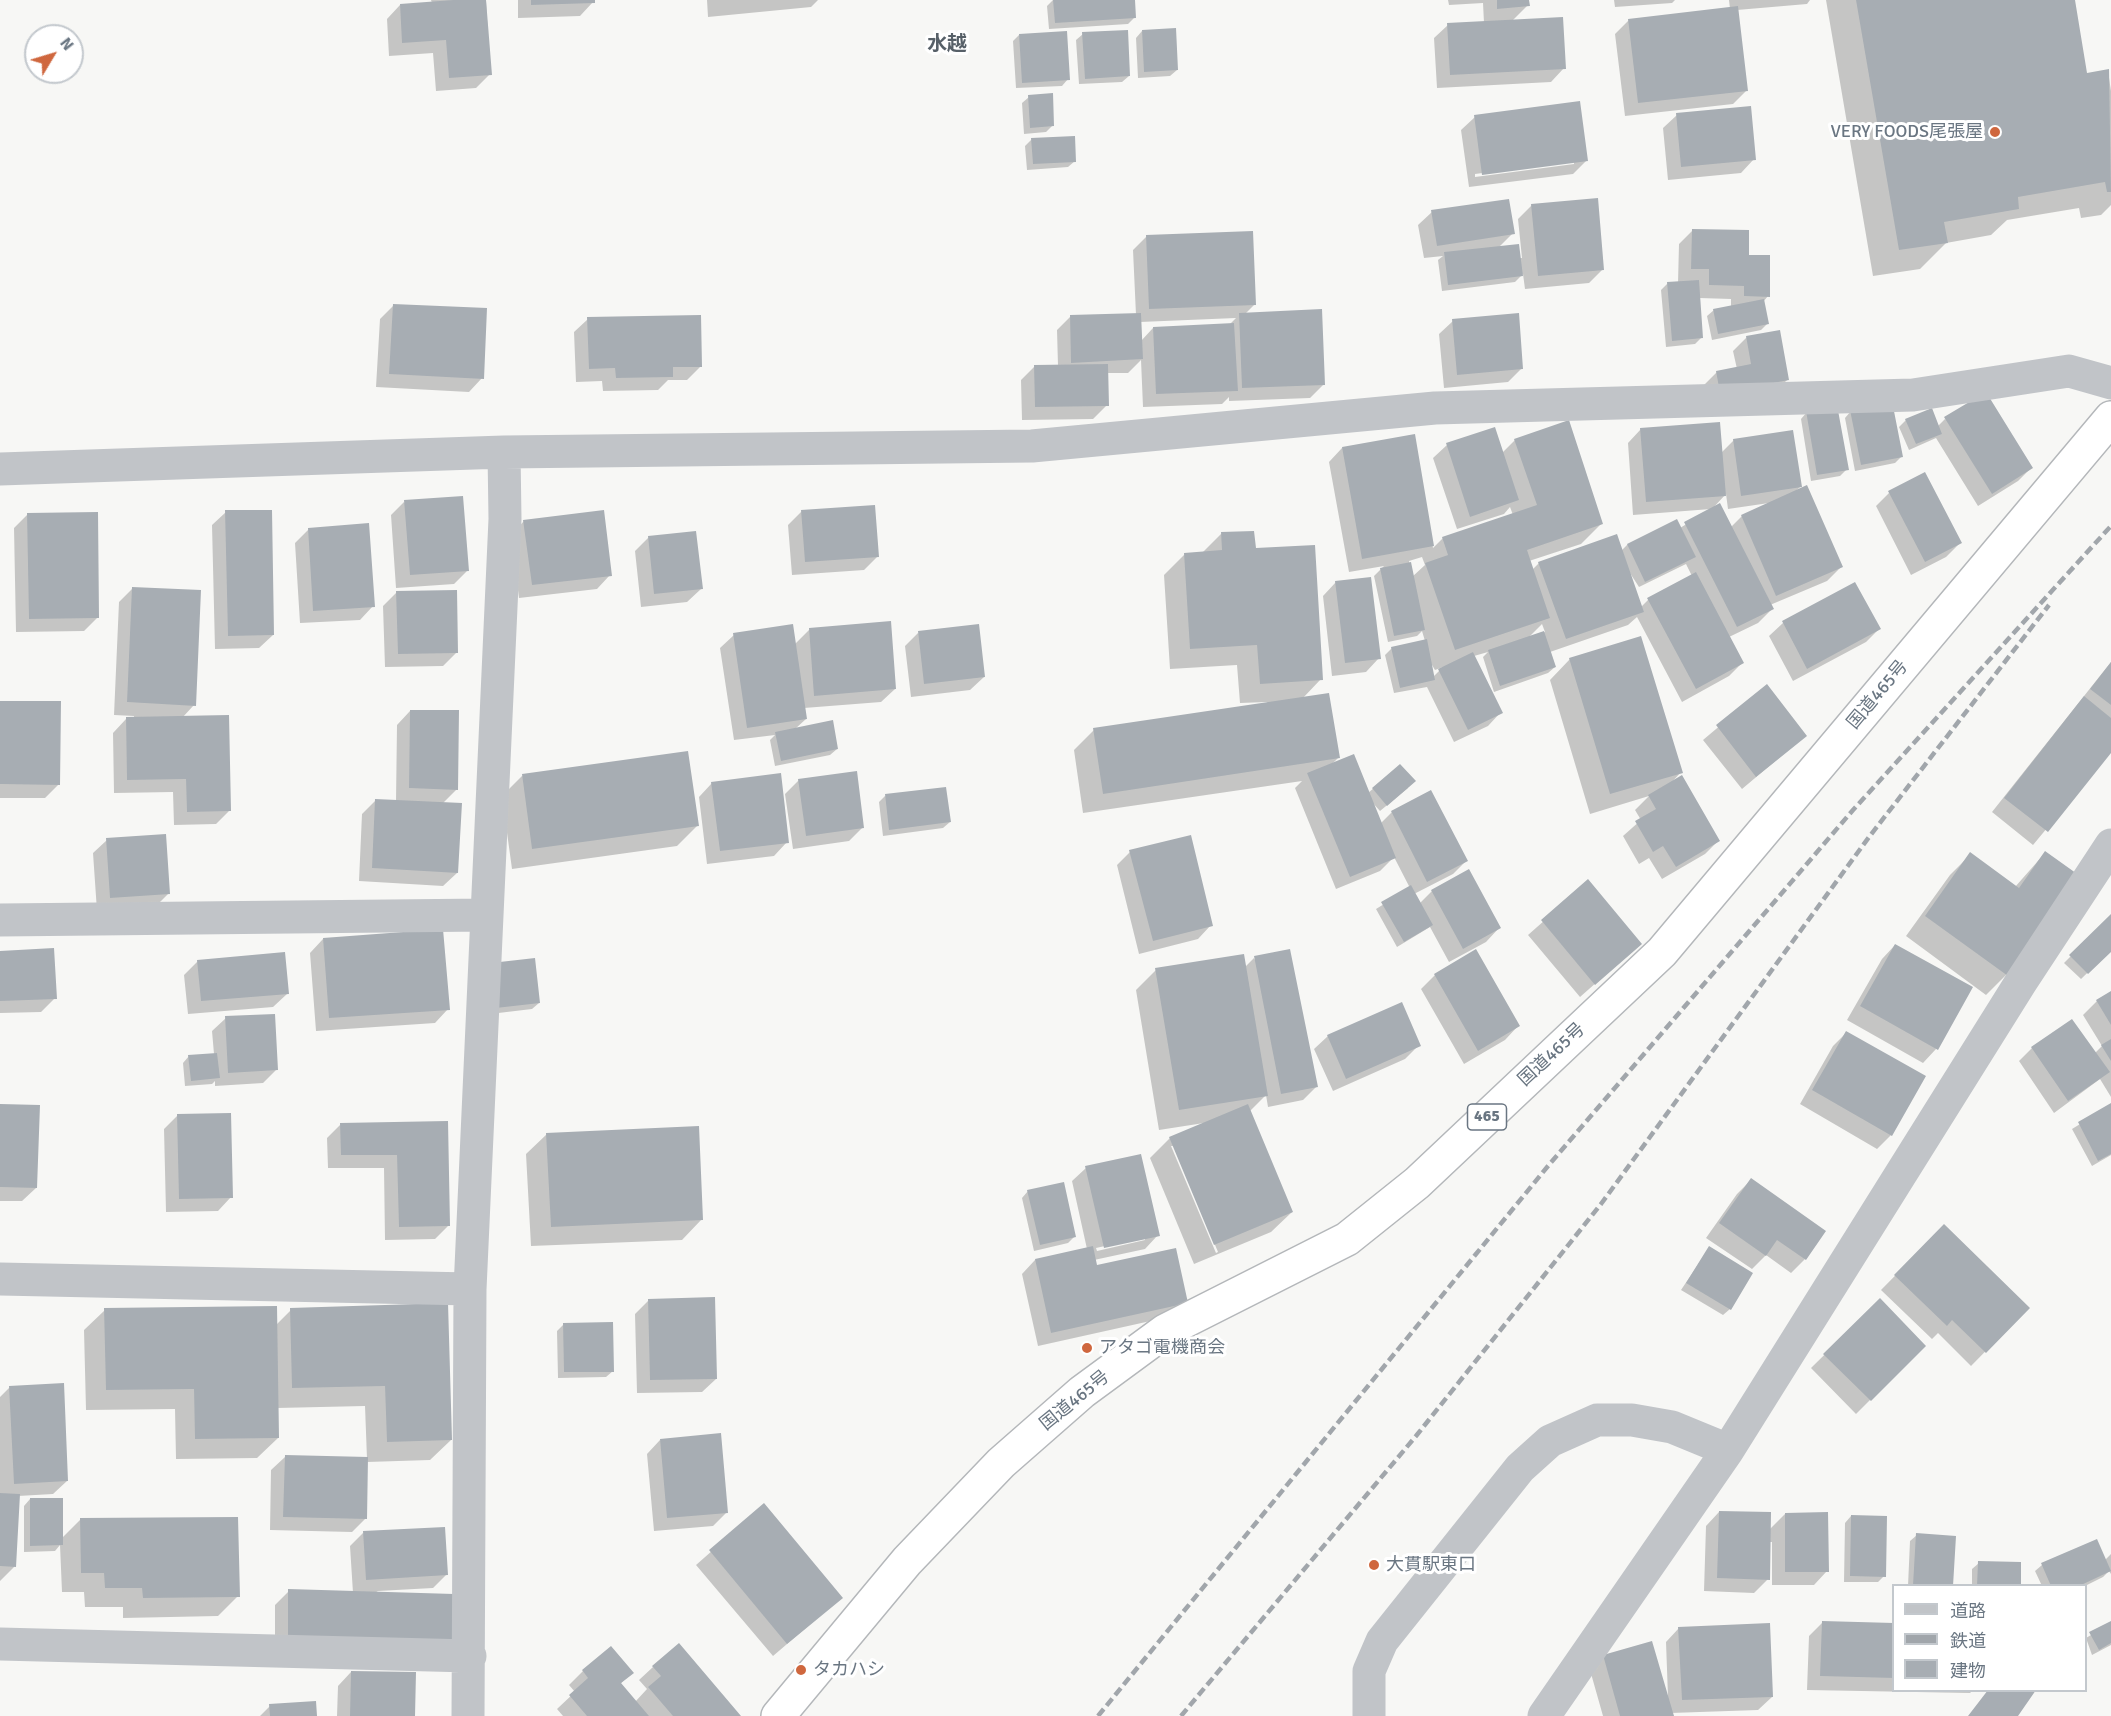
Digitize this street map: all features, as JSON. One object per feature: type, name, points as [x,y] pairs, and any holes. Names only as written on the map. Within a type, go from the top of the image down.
[{"type":"highway","name":"国道465号","points":[[778,1716],[907,1560],[1001,1463],[1082,1392],[1165,1331],[1347,1239],[1417,1183],[1662,952],[2111,418]]},
{"type":"street","points":[[0,469],[504,452],[1032,446],[1435,408],[1913,395],[2069,371],[2111,383]]},
{"type":"street","points":[[468,1716],[470,1289],[505,519],[504,452]]},
{"type":"street","points":[[1544,1716],[1728,1450],[2021,982],[2111,845]]},
{"type":"street","points":[[0,920],[486,915]]},
{"type":"street","points":[[0,1279],[470,1289]]},
{"type":"street","points":[[1369,1716],[1368,1671],[1382,1641],[1520,1468],[1550,1441],[1597,1420],[1632,1420],[1672,1427],[1728,1450]]},
{"type":"street","points":[[0,1644],[470,1656]]},
{"type":"building","points":[[486,0],[492,75],[449,78],[446,40],[402,43],[400,4]]},
{"type":"building","points":[[531,0],[595,0],[595,3],[531,5]]},
{"type":"building","points":[[1053,0],[1135,0],[1136,18],[1055,23]]},
{"type":"building","points":[[1497,0],[1529,0],[1530,6],[1497,9]]},
{"type":"building","name":"VERY FOODS尾張屋","points":[[1856,0],[2075,0],[2087,73],[2109,69],[2111,192],[2107,192],[2105,182],[2018,197],[2019,209],[1944,222],[1948,243],[1899,250]]},
{"type":"building","points":[[1738,6],[1748,91],[1638,103],[1628,19]]},
{"type":"building","points":[[1563,17],[1566,69],[1450,75],[1447,23]]},
{"type":"building","points":[[1176,28],[1178,70],[1144,72],[1142,30]]},
{"type":"building","points":[[1128,30],[1130,76],[1085,79],[1082,32]]},
{"type":"building","points":[[1067,31],[1070,80],[1022,83],[1019,34]]},
{"type":"building","points":[[1053,93],[1054,126],[1030,128],[1028,95]]},
{"type":"building","points":[[1580,101],[1588,161],[1482,175],[1474,115]]},
{"type":"building","points":[[1751,106],[1756,160],[1681,167],[1676,113]]},
{"type":"building","points":[[1075,136],[1076,162],[1033,164],[1031,138]]},
{"type":"building","points":[[1598,198],[1604,270],[1538,276],[1531,204]]},
{"type":"building","points":[[1509,199],[1515,234],[1437,246],[1431,210]]},
{"type":"building","points":[[1692,229],[1749,230],[1749,255],[1770,255],[1770,297],[1744,296],[1744,286],[1709,285],[1709,269],[1691,269]]},
{"type":"building","points":[[1253,231],[1256,305],[1149,309],[1146,235]]},
{"type":"building","points":[[1519,244],[1523,276],[1448,285],[1444,252]]},
{"type":"building","points":[[1699,280],[1703,338],[1672,341],[1667,282]]},
{"type":"building","points":[[1764,299],[1769,324],[1718,334],[1713,309]]},
{"type":"building","points":[[393,304],[487,308],[484,379],[389,374]]},
{"type":"building","points":[[1322,309],[1325,385],[1242,388],[1239,313]]},
{"type":"building","points":[[1141,313],[1143,359],[1071,363],[1070,315]]},
{"type":"building","points":[[1519,313],[1523,369],[1457,375],[1452,319]]},
{"type":"building","points":[[701,315],[702,367],[673,367],[673,377],[616,378],[615,368],[589,369],[587,317]]},
{"type":"building","points":[[1234,323],[1238,391],[1156,394],[1153,327]]},
{"type":"building","points":[[1780,330],[1789,380],[1720,393],[1716,371],[1751,364],[1746,336]]},
{"type":"building","points":[[1108,364],[1109,406],[1035,407],[1034,365]]},
{"type":"building","points":[[1986,392],[2033,468],[1992,494],[1944,417]]},
{"type":"building","points":[[1892,401],[1903,457],[1861,465],[1850,410]]},
{"type":"building","points":[[1837,405],[1849,470],[1817,475],[1806,411]]},
{"type":"building","points":[[1932,408],[1942,434],[1916,444],[1905,419]]},
{"type":"building","points":[[1569,420],[1603,524],[1527,550],[1550,618],[1455,650],[1425,563],[1448,555],[1442,537],[1537,505],[1514,439]]},
{"type":"building","points":[[1720,422],[1726,496],[1646,502],[1640,428]]},
{"type":"building","points":[[1495,427],[1519,500],[1470,517],[1446,443]]},
{"type":"building","points":[[1793,430],[1802,487],[1741,496],[1733,439]]},
{"type":"building","points":[[1415,434],[1434,546],[1362,559],[1342,447]]},
{"type":"building","points":[[1925,472],[1962,543],[1925,562],[1888,491]]},
{"type":"building","points":[[1807,485],[1843,567],[1776,596],[1741,515]]},
{"type":"building","points":[[463,496],[469,571],[410,575],[404,500]]},
{"type":"building","points":[[1720,503],[1774,609],[1737,627],[1684,522]]},
{"type":"building","points":[[875,505],[879,557],[805,562],[801,510]]},
{"type":"building","points":[[225,510],[272,510],[274,635],[228,636]]},
{"type":"building","points":[[604,510],[612,576],[532,585],[523,520]]},
{"type":"building","points":[[98,512],[99,618],[29,619],[27,513]]},
{"type":"building","points":[[1677,519],[1696,557],[1645,582],[1627,544]]},
{"type":"building","points":[[369,523],[375,607],[313,611],[308,528]]},
{"type":"building","points":[[696,531],[703,589],[654,594],[648,536]]},
{"type":"building","points":[[1254,531],[1256,548],[1315,545],[1323,680],[1260,684],[1257,645],[1190,649],[1184,553],[1222,550],[1221,532]]},
{"type":"building","points":[[1617,534],[1644,612],[1566,639],[1538,562]]},
{"type":"building","points":[[1411,562],[1425,630],[1394,636],[1380,568]]},
{"type":"building","points":[[1696,572],[1744,663],[1696,689],[1647,598]]},
{"type":"building","points":[[1371,577],[1381,659],[1345,663],[1335,581]]},
{"type":"building","points":[[1855,582],[1881,629],[1807,669],[1782,621]]},
{"type":"building","points":[[132,587],[201,590],[196,706],[127,702]]},
{"type":"building","points":[[457,590],[458,653],[398,654],[396,591]]},
{"type":"building","points":[[891,621],[896,689],[814,696],[809,628]]},
{"type":"building","points":[[793,624],[807,719],[747,728],[733,633]]},
{"type":"building","points":[[979,624],[985,677],[924,684],[918,631]]},
{"type":"building","points":[[1544,631],[1556,667],[1500,686],[1488,650]]},
{"type":"building","points":[[1641,636],[1683,773],[1610,794],[1569,658]]},
{"type":"building","points":[[1427,639],[1435,680],[1400,688],[1391,647]]},
{"type":"building","points":[[1473,652],[1503,713],[1468,730],[1438,669]]},
{"type":"building","points":[[2111,662],[2111,705],[2090,689]]},
{"type":"building","points":[[1767,684],[1807,736],[1756,777],[1716,725]]},
{"type":"building","points":[[1329,693],[1340,758],[1103,794],[1093,728]]},
{"type":"building","points":[[2084,696],[2111,718],[2111,753],[2048,832],[2004,798]]},
{"type":"building","points":[[0,701],[61,701],[60,785],[0,784]]},
{"type":"building","points":[[410,710],[459,710],[458,790],[409,788]]},
{"type":"building","points":[[229,715],[231,811],[187,812],[186,779],[127,780],[126,717]]},
{"type":"building","points":[[833,720],[838,749],[781,761],[775,732]]},
{"type":"building","points":[[688,751],[699,826],[532,849],[522,774]]},
{"type":"building","points":[[1354,754],[1396,858],[1350,877],[1307,773]]},
{"type":"building","points":[[1400,764],[1416,781],[1387,806],[1372,788]]},
{"type":"building","points":[[857,771],[864,828],[806,836],[798,779]]},
{"type":"building","points":[[781,773],[789,843],[720,851],[711,782]]},
{"type":"building","points":[[1682,775],[1720,841],[1676,867],[1663,846],[1653,852],[1635,821],[1656,809],[1648,795]]},
{"type":"building","points":[[946,787],[951,822],[889,830],[885,794]]},
{"type":"building","points":[[1431,790],[1468,861],[1427,882],[1391,811]]},
{"type":"building","points":[[375,799],[462,803],[458,873],[372,868]]},
{"type":"building","points":[[166,834],[170,894],[110,898],[106,838]]},
{"type":"building","points":[[1191,835],[1213,926],[1153,941],[1129,850]]},
{"type":"building","points":[[2045,851],[2080,876],[2008,976],[1925,916],[1970,852],[2019,888]]},
{"type":"building","points":[[1469,869],[1501,928],[1463,949],[1431,890]]},
{"type":"building","points":[[1588,879],[1642,944],[1595,985],[1541,920]]},
{"type":"building","points":[[1411,885],[1433,925],[1404,942],[1381,902]]},
{"type":"building","points":[[2111,914],[2111,952],[2088,974],[2069,955]]},
{"type":"building","points":[[443,929],[450,1010],[329,1018],[323,938]]},
{"type":"building","points":[[1895,944],[1973,987],[1938,1050],[1860,1006]]},
{"type":"building","points":[[54,948],[57,999],[0,1001],[0,951]]},
{"type":"building","points":[[1290,949],[1318,1087],[1281,1094],[1254,956]]},
{"type":"building","points":[[1476,949],[1520,1026],[1478,1051],[1434,974]]},
{"type":"building","points":[[285,952],[289,994],[201,1001],[197,960]]},
{"type":"building","points":[[1244,954],[1268,1096],[1179,1110],[1155,968]]},
{"type":"building","points":[[535,958],[540,1003],[496,1008],[491,963]]},
{"type":"building","points":[[2111,991],[2111,1025],[2096,1000]]},
{"type":"building","points":[[1402,1002],[1421,1046],[1346,1079],[1327,1035]]},
{"type":"building","points":[[275,1014],[278,1070],[228,1073],[225,1016]]},
{"type":"building","points":[[2072,1019],[2110,1072],[2068,1101],[2031,1047]]},
{"type":"building","points":[[1846,1031],[1926,1076],[1892,1136],[1812,1090]]},
{"type":"building","points":[[2111,1039],[2111,1061],[2101,1045]]},
{"type":"building","points":[[217,1053],[220,1078],[191,1081],[188,1055]]},
{"type":"building","points":[[2111,1103],[2111,1154],[2098,1161],[2078,1122]]},
{"type":"building","points":[[0,1104],[40,1105],[37,1188],[0,1187]]},
{"type":"building","points":[[1248,1104],[1293,1212],[1214,1245],[1169,1137]]},
{"type":"building","points":[[231,1113],[233,1198],[179,1199],[177,1114]]},
{"type":"building","points":[[448,1121],[450,1226],[399,1227],[397,1155],[341,1155],[340,1123]]},
{"type":"building","points":[[699,1126],[703,1220],[551,1227],[546,1133]]},
{"type":"building","points":[[1141,1154],[1160,1236],[1104,1248],[1085,1166]]},
{"type":"building","points":[[1751,1178],[1826,1231],[1806,1260],[1777,1240],[1766,1256],[1719,1223]]},
{"type":"building","points":[[1064,1182],[1076,1237],[1040,1245],[1027,1190]]},
{"type":"building","points":[[1944,1224],[2030,1308],[1986,1353],[1952,1320],[1947,1326],[1894,1275]]},
{"type":"building","points":[[1093,1246],[1097,1265],[1176,1248],[1188,1303],[1051,1333],[1035,1259]]},
{"type":"building","points":[[1709,1246],[1753,1273],[1731,1310],[1686,1283]]},
{"type":"building","points":[[715,1297],[717,1379],[650,1380],[648,1299]]},
{"type":"building","points":[[1880,1298],[1926,1346],[1871,1401],[1823,1354]]},
{"type":"building","points":[[448,1303],[452,1440],[387,1442],[385,1386],[292,1388],[290,1308]]},
{"type":"building","points":[[277,1306],[279,1438],[195,1439],[194,1389],[106,1390],[104,1308]]},
{"type":"building","points":[[613,1322],[614,1372],[564,1372],[563,1323]]},
{"type":"building","points":[[64,1383],[68,1481],[14,1484],[9,1386]]},
{"type":"building","points":[[721,1433],[728,1513],[667,1518],[660,1439]]},
{"type":"building","points":[[285,1455],[368,1457],[367,1519],[283,1517]]},
{"type":"building","points":[[0,1493],[20,1494],[16,1567],[0,1566]]},
{"type":"building","points":[[30,1498],[63,1498],[63,1545],[30,1546]]},
{"type":"building","points":[[764,1503],[843,1598],[787,1644],[709,1550]]},
{"type":"building","points":[[1719,1511],[1771,1512],[1770,1580],[1717,1578]]},
{"type":"building","points":[[1828,1512],[1829,1572],[1785,1572],[1785,1513]]},
{"type":"building","points":[[1851,1515],[1887,1516],[1886,1577],[1850,1576]]},
{"type":"building","points":[[238,1517],[240,1597],[143,1598],[142,1588],[105,1588],[104,1573],[81,1573],[80,1518]]},
{"type":"building","points":[[445,1527],[448,1575],[366,1580],[363,1531]]},
{"type":"building","points":[[1916,1533],[1956,1536],[1953,1584],[1913,1584]]},
{"type":"building","points":[[2097,1539],[2111,1571],[2083,1584],[2050,1584],[2041,1563]]},
{"type":"building","points":[[1978,1561],[2021,1562],[2021,1584],[1977,1584]]},
{"type":"building","points":[[288,1589],[454,1594],[452,1642],[288,1638]]},
{"type":"building","points":[[1822,1621],[1892,1623],[1892,1678],[1820,1676]]},
{"type":"building","points":[[2111,1621],[2111,1643],[2099,1650],[2089,1632]]},
{"type":"building","points":[[1770,1623],[1773,1697],[1682,1700],[1678,1627]]},
{"type":"building","points":[[1652,1641],[1674,1716],[1620,1716],[1603,1655]]},
{"type":"building","points":[[679,1643],[741,1716],[673,1716],[648,1687],[661,1676],[652,1666]]},
{"type":"building","points":[[611,1646],[634,1673],[621,1683],[649,1716],[587,1716],[569,1695],[588,1678],[582,1670]]},
{"type":"building","points":[[351,1671],[416,1672],[415,1716],[350,1716]]},
{"type":"building","points":[[1986,1692],[2035,1692],[2018,1716],[1968,1716]]},
{"type":"building","points":[[316,1701],[317,1716],[270,1716],[269,1704]]},
{"type":"railway","points":[[1098,1716],[1548,1166],[1853,810],[2110,527]]},
{"type":"railway","points":[[1181,1716],[1416,1436],[1601,1204],[1869,837],[2049,605]]},
{"type":"place","name":"VERY FOODS尾張屋","points":[[1995,132]]},
{"type":"place","name":"アタゴ電機商会","points":[[1087,1348]]},
{"type":"place","name":"大貫駅東口","points":[[1374,1565]]},
{"type":"place","name":"タカハシ","points":[[801,1670]]},
{"type":"district","name":"水越","points":[[947,45]]}]
